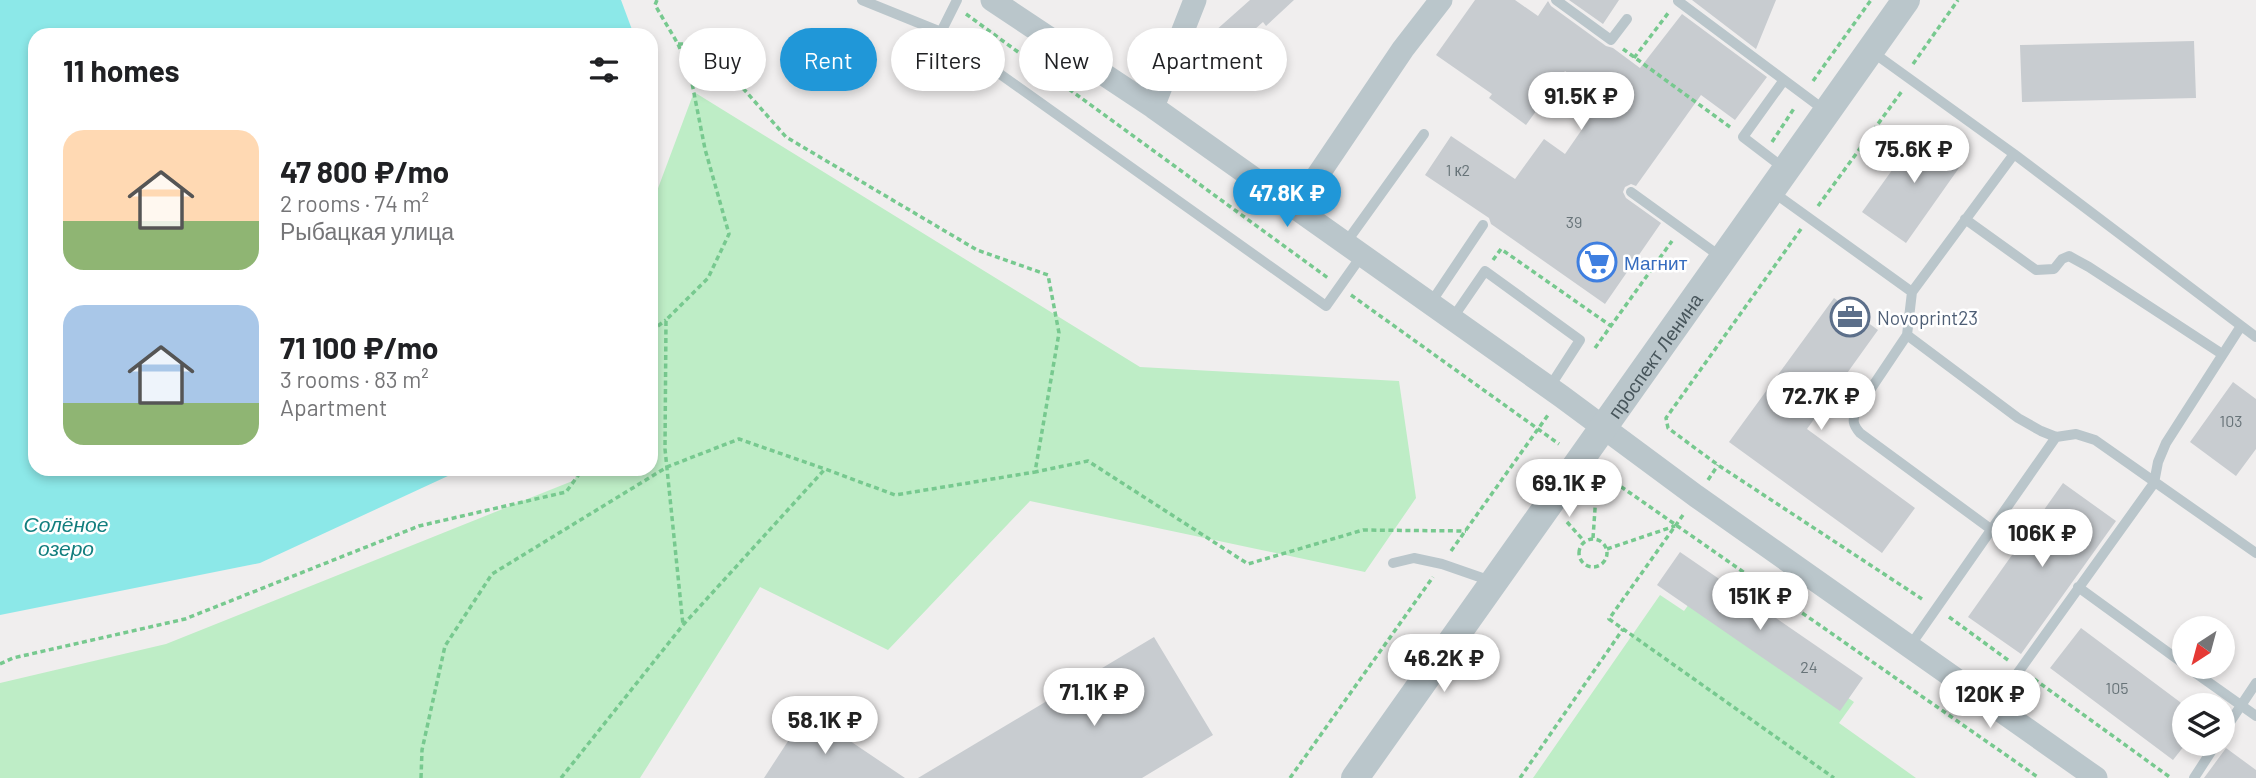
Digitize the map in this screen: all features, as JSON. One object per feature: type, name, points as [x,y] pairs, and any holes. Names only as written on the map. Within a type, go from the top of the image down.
[{"type":"street","points":[[992,0],[1153,107],[1549,388],[1696,496],[2096,778]]},
{"type":"street","points":[[1153,107],[1195,0]]},
{"type":"street","points":[[1295,209],[1403,49],[1441,0]]},
{"type":"street","name":"проспект Ленина","points":[[1355,778],[1906,0]]},
{"type":"lane","points":[[862,0],[931,28]]},
{"type":"lane","points":[[1556,0],[1611,40],[1627,19]]},
{"type":"lane","points":[[1678,1],[1827,113]]},
{"type":"lane","points":[[943,28],[956,3]]},
{"type":"lane","points":[[1871,51],[2014,154],[2256,337]]},
{"type":"lane","points":[[1005,78],[1326,306],[1340,287],[1354,250],[1424,134]]},
{"type":"lane","points":[[1784,80],[1743,137],[1808,218],[1912,292]]},
{"type":"lane","points":[[1993,530],[1860,433],[1854,427],[1853,418],[1907,335],[1912,292],[2014,154]]},
{"type":"lane","points":[[1631,192],[1724,258]]},
{"type":"lane","points":[[1965,219],[2036,270],[2054,269],[2062,259],[2069,256],[2090,267],[2222,354]]},
{"type":"lane","points":[[1430,304],[1483,225]]},
{"type":"lane","points":[[1452,319],[1485,271],[1580,340],[1549,388]]},
{"type":"lane","points":[[1994,706],[2154,483],[2158,462],[2166,443],[2241,326]]},
{"type":"lane","points":[[1907,335],[2018,418],[2056,436],[2076,434],[2095,440],[2256,553]]},
{"type":"lane","points":[[1910,646],[2056,436]]},
{"type":"lane","points":[[1393,564],[1414,558],[1443,564],[1494,582]]},
{"type":"lane","points":[[2078,587],[2172,656]]},
{"type":"lane","points":[[2204,679],[2256,716]]},
{"type":"lane","points":[[2235,715],[2256,683]]},
{"type":"lane","points":[[2194,778],[2208,756]]},
{"type":"path","points":[[657,0],[655,5],[678,44],[690,73],[705,149],[729,234],[708,278],[658,326]]},
{"type":"path","points":[[1804,95],[1871,0]]},
{"type":"path","points":[[1819,203],[1908,77],[1958,0]]},
{"type":"path","points":[[1634,58],[1678,1]]},
{"type":"path","points":[[956,3],[1340,287],[1559,444]]},
{"type":"path","points":[[1611,40],[1743,137]]},
{"type":"path","points":[[678,44],[704,44],[786,137],[977,250],[1048,275],[1059,333],[1035,472]]},
{"type":"path","points":[[1718,465],[1668,428],[1666,418],[1808,218]]},
{"type":"path","points":[[1607,331],[1672,240]]},
{"type":"path","points":[[1501,249],[1611,326]]},
{"type":"path","points":[[666,320],[665,449],[683,625]]},
{"type":"path","points":[[1290,778],[1538,429]]},
{"type":"path","points":[[658,473],[739,439],[895,495],[1088,461],[1248,564],[1363,530],[1465,531]]},
{"type":"path","points":[[561,778],[683,625],[825,469]]},
{"type":"path","points":[[1593,538],[1598,471],[2039,778]]},
{"type":"path","points":[[0,664],[13,658],[185,619],[419,526],[566,492],[578,476]]},
{"type":"path","points":[[421,778],[422,750],[445,646],[492,574],[652,476]]},
{"type":"path","points":[[1566,521],[1584,541]]},
{"type":"path","points":[[1607,549],[1675,526]]},
{"type":"path","points":[[1675,526],[1609,619],[1835,778]]},
{"type":"path","points":[[1593,538],[1602,541],[1607,549],[1604,562],[1591,567],[1580,559],[1579,550],[1584,541],[1593,538]]},
{"type":"path","points":[[1520,778],[1623,629]]},
{"type":"green space","points":[[694,92],[1140,367],[1399,381],[1416,498],[1365,572],[1030,501],[888,650],[760,587],[640,778],[0,778],[0,683],[166,644],[575,480],[576,476],[658,476],[658,188]]},
{"type":"green space","points":[[1697,593],[1854,702],[1839,723],[1916,778],[1533,778],[1660,595],[1684,611]]},
{"type":"water","name":"Солёное озеро","points":[[0,0],[621,0],[631,28],[28,28],[28,476],[448,476],[260,563],[0,615]]},
{"type":"building","points":[[1250,0],[1294,0],[1266,26],[1263,22],[1256,28],[1218,28]]},
{"type":"building","points":[[1475,0],[1515,0],[1538,16],[1548,1],[1551,6],[1640,68],[1682,14],[1767,77],[1735,120],[1701,95],[1636,186],[1631,184],[1625,187],[1623,192],[1626,198],[1661,223],[1605,304],[1491,224],[1489,218],[1425,175],[1451,136],[1515,179],[1544,139],[1565,154],[1603,99],[1565,71],[1526,125],[1489,98],[1492,94],[1436,55]]},
{"type":"building","points":[[1569,0],[1619,0],[1603,24]]},
{"type":"building","points":[[1692,0],[1776,0],[1756,49]]},
{"type":"building","points":[[2194,41],[2196,98],[2022,102],[2020,45]]},
{"type":"building","points":[[1923,127],[1966,158],[1906,243],[1862,212]]},
{"type":"building","points":[[1834,298],[1878,330],[1807,429],[1915,508],[1882,553],[1729,442]]},
{"type":"building","points":[[2233,382],[2256,399],[2256,449],[2236,476],[2190,442]]},
{"type":"building","points":[[2063,483],[2116,521],[2021,654],[1968,617]]},
{"type":"building","points":[[1680,552],[1863,678],[1840,711],[1657,585]]},
{"type":"building","points":[[2081,628],[2172,696],[2172,756],[2176,756],[2173,760],[2050,668]]},
{"type":"building","points":[[1154,637],[1213,735],[1142,778],[918,778]]},
{"type":"building","points":[[807,712],[905,778],[764,778]]},
{"type":"building","points":[[2235,755],[2256,770],[2256,778],[2204,778],[2220,756]]},
{"type":"place","name":"Магнит","points":[[1597,262]]},
{"type":"place","name":"Novoprint23","points":[[1850,317]]}]
